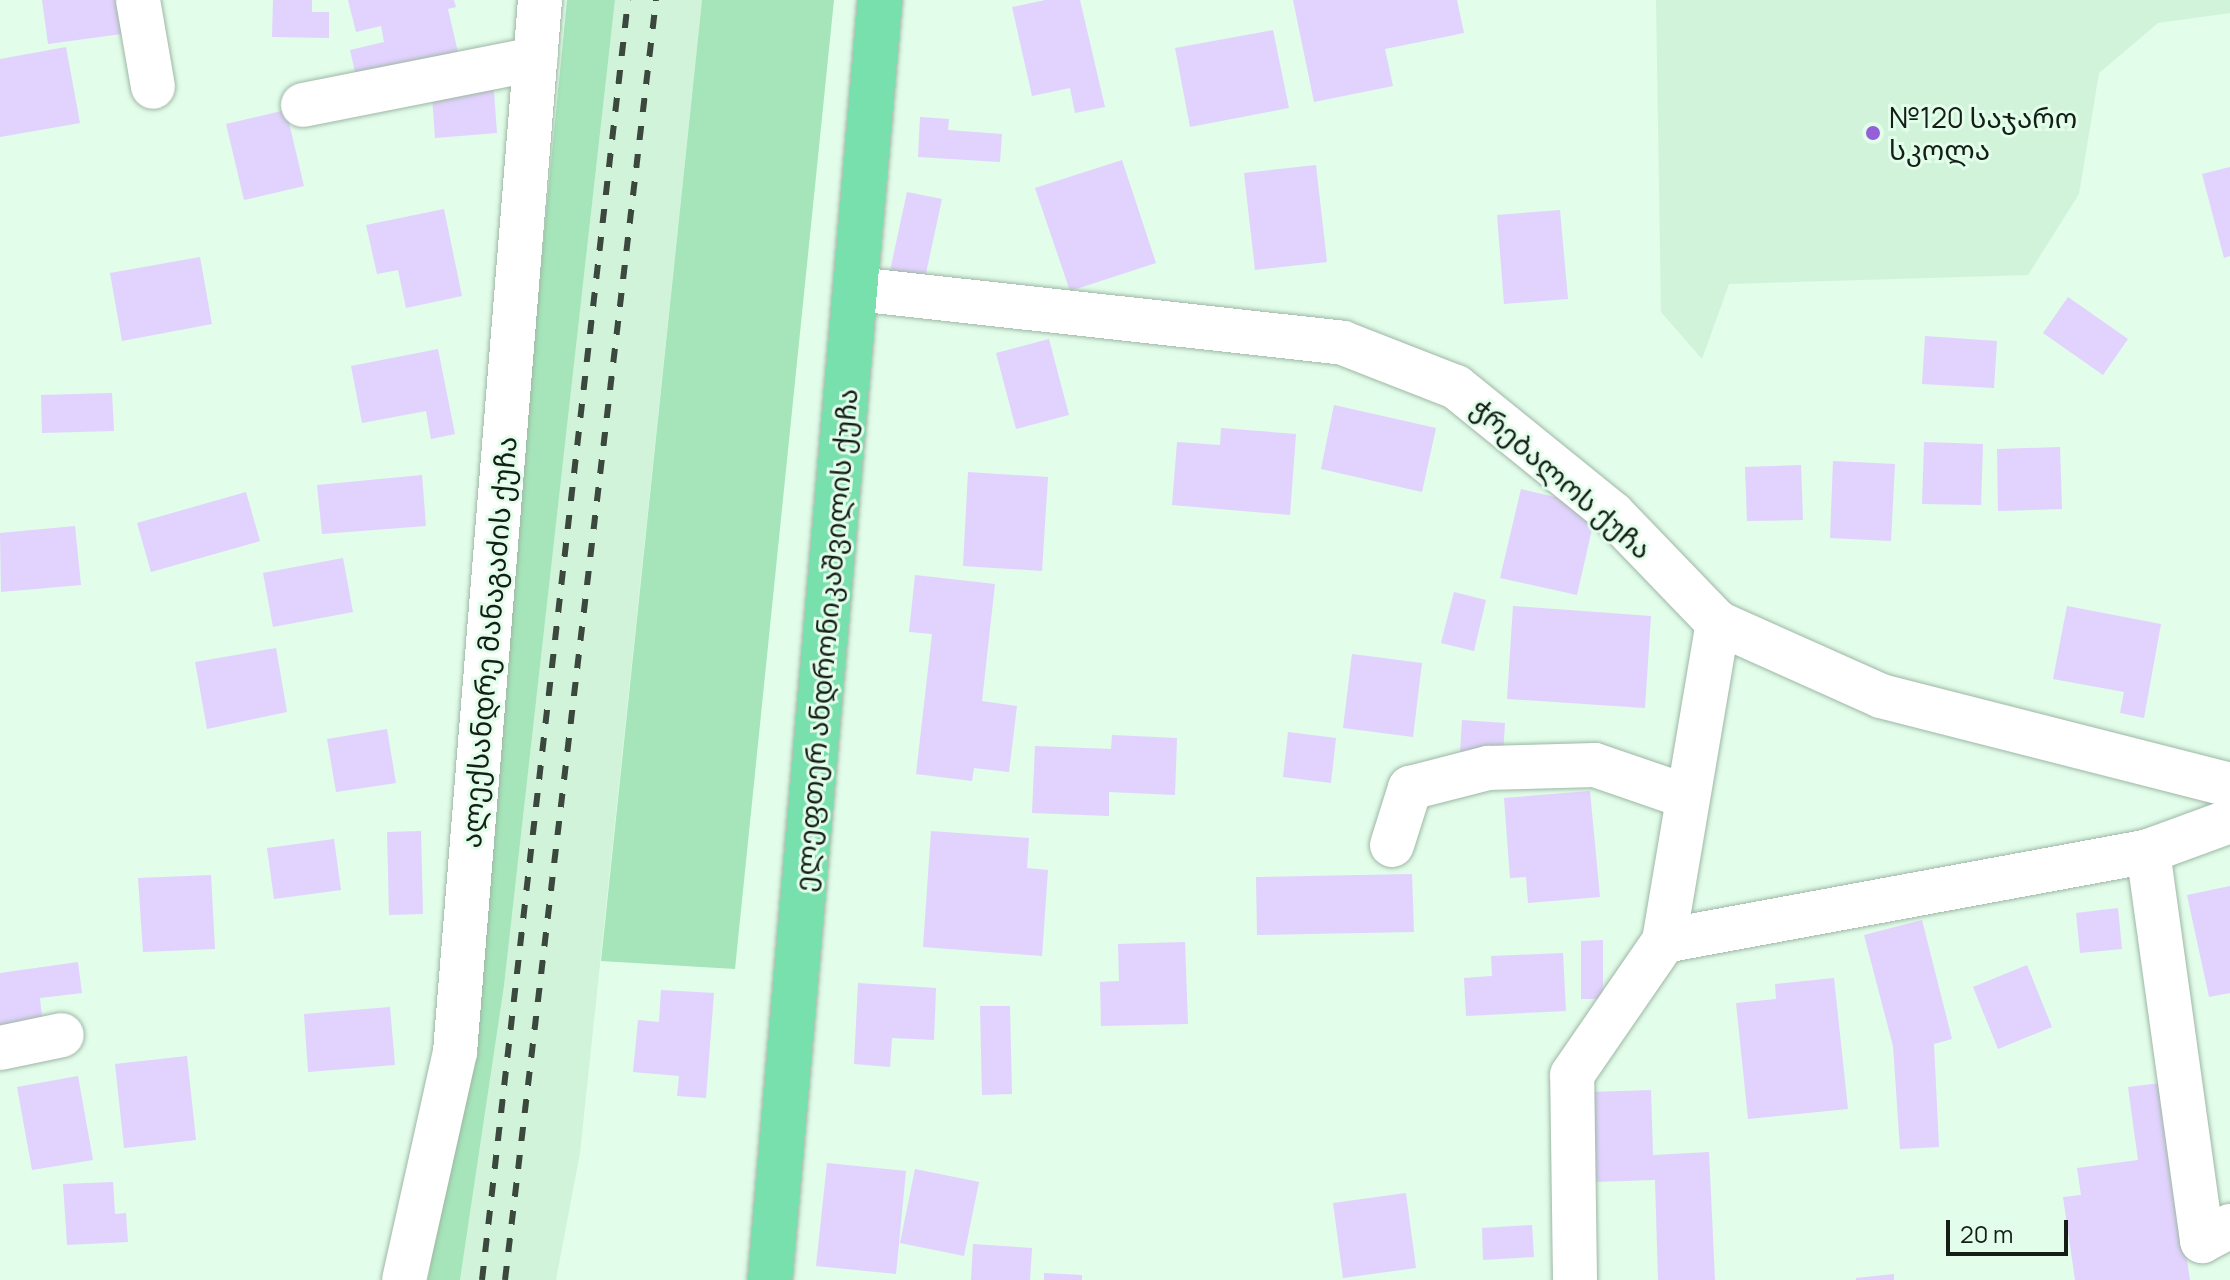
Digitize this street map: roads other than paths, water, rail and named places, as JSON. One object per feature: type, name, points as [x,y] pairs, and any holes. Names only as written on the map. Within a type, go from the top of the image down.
[{"type":"main road","name":"ელეფთერ ანდრონიკაშვილის ქუჩა","points":[[770,1280],[880,0]]},
{"type":"street","points":[[138,0],[153,87]]},
{"type":"street","name":"ალექსანდრე მანაგაძის ქუჩა","points":[[404,1280],[455,1052],[540,0]]},
{"type":"street","points":[[303,105],[535,59]]},
{"type":"street","name":"ჭრებალოს ქუჩა","points":[[856,289],[1343,343],[1456,387],[1613,514],[1718,623],[1881,696],[2230,785]]},
{"type":"street","points":[[1575,1280],[1572,1075],[1664,941],[1718,623]]},
{"type":"street","points":[[1392,845],[1410,788],[1488,768],[1595,765],[1688,797]]},
{"type":"street","points":[[1664,941],[2148,851],[2230,821]]},
{"type":"street","points":[[2148,851],[2202,1241],[2230,1226]]},
{"type":"street","points":[[0,1048],[62,1035]]},
{"type":"railway","points":[[482,1280],[628,0]]},
{"type":"railway","points":[[505,1280],[656,0]]},
{"type":"place","name":"№120 საჯარო სკოლა","points":[[1873,133]]}]
